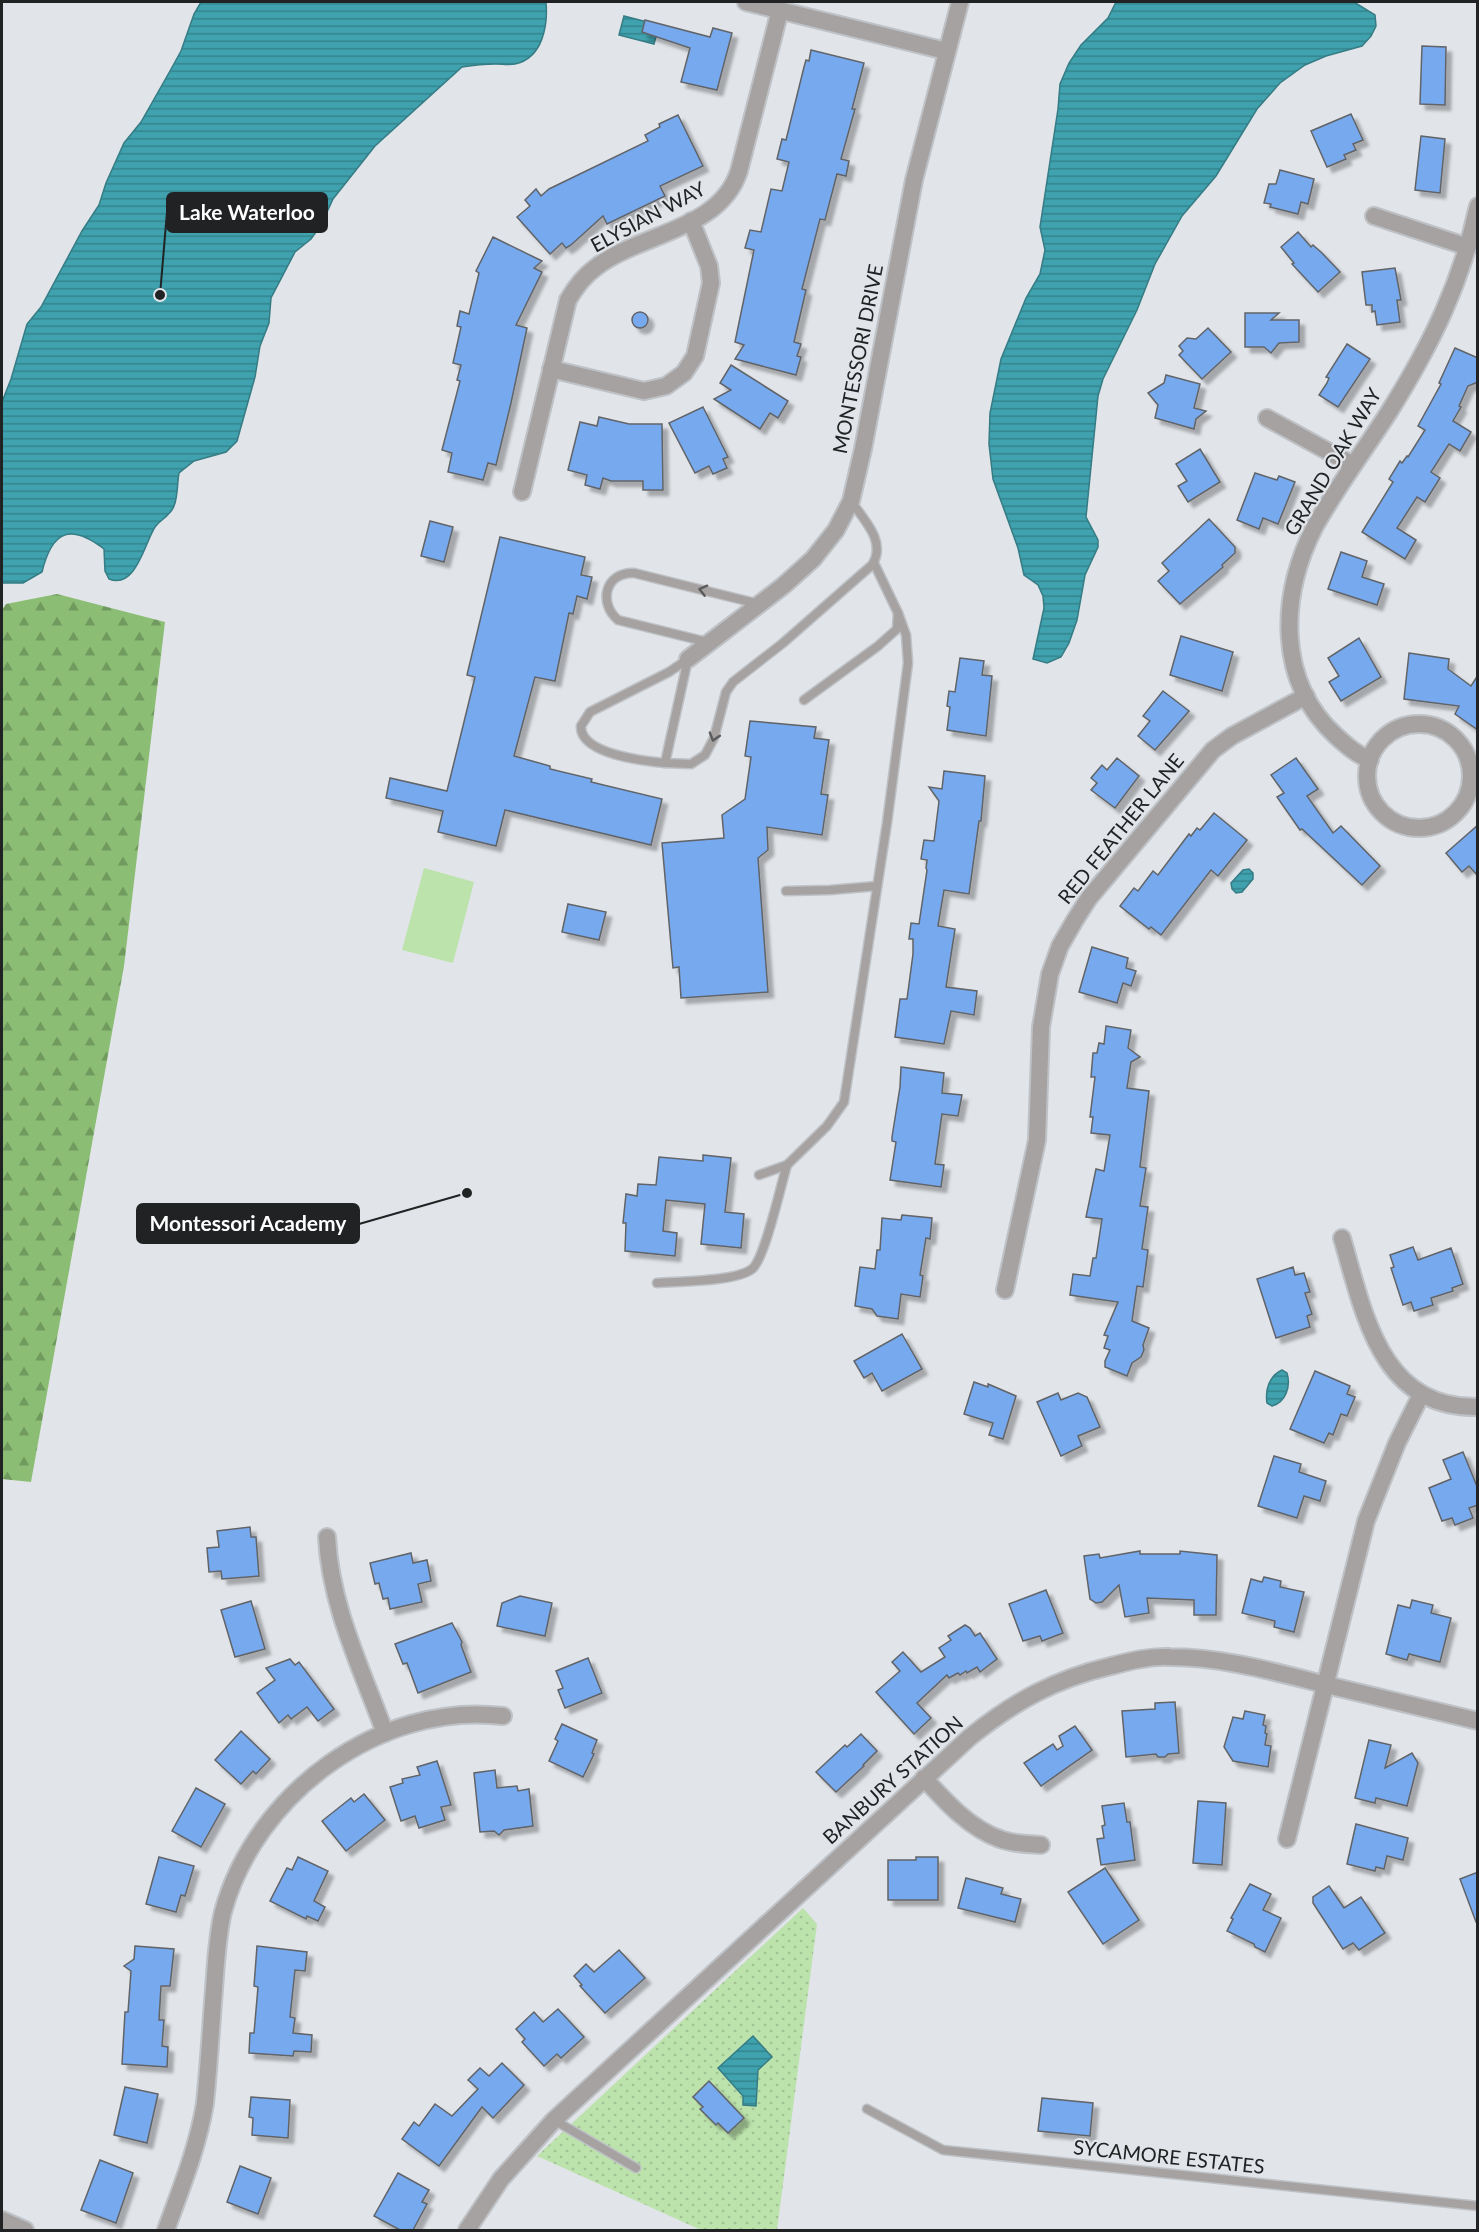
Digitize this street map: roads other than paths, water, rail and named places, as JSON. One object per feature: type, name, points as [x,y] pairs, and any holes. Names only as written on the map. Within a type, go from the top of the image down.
[{"type":"street","points":[[746,2],[946,51]]},
{"type":"street","name":"MONTESSORI DRIVE","points":[[688,659],[760,605],[820,552],[836,530],[851,501],[914,180],[960,2]]},
{"type":"street","name":"ELYSIAN WAY","points":[[522,492],[568,300],[594,268],[612,257],[708,213],[722,201],[738,175],[780,10]]},
{"type":"street","name":"GRAND OAK WAY","points":[[1370,760],[1352,750],[1326,726],[1306,696],[1298,677],[1289,643],[1289,611],[1294,583],[1302,555],[1314,528],[1409,379],[1434,333],[1458,279],[1478,206]]},
{"type":"street","points":[[1374,216],[1468,247]]},
{"type":"street","points":[[551,369],[644,391],[666,386],[682,375],[695,356],[711,283],[708,262],[691,221]]},
{"type":"street","points":[[1267,418],[1353,465]]},
{"type":"street","name":"RED FEATHER LANE","points":[[1005,1290],[1037,1140],[1043,1009],[1053,964],[1060,946],[1089,898],[1208,756],[1232,736],[1306,696]]},
{"type":"street","points":[[1406,726],[1432,726],[1453,736],[1464,749],[1471,767],[1470,789],[1463,806],[1447,820],[1424,828],[1402,825],[1386,816],[1374,803],[1367,780],[1370,760],[1380,742],[1390,733],[1406,726]]},
{"type":"street","points":[[1342,1238],[1364,1312],[1378,1346],[1396,1372],[1421,1395],[1444,1405],[1478,1407]]},
{"type":"street","points":[[1287,1839],[1366,1521],[1397,1443],[1421,1395]]},
{"type":"street","points":[[327,1537],[332,1576],[342,1613],[385,1733]]},
{"type":"street","name":"BANBURY STATION","points":[[467,2230],[501,2179],[554,2120],[970,1737],[1013,1705],[1047,1686],[1088,1671],[1150,1658],[1185,1657],[1230,1662],[1478,1721]]},
{"type":"street","points":[[166,2230],[191,2162],[202,2122],[207,2084],[217,1943],[224,1911],[234,1881],[270,1820],[306,1781],[343,1756],[385,1733],[405,1726],[454,1717],[480,1714],[503,1716]]},
{"type":"street","points":[[924,1778],[953,1808],[987,1833],[1005,1841],[1041,1845]]},
{"type":"street","points":[[2,2220],[25,2230]]},
{"type":"lane","points":[[688,659],[669,672],[590,712],[581,726],[583,738],[594,746],[665,764],[691,764],[705,755],[714,738],[726,692],[733,682],[791,636],[862,576],[874,563],[878,552],[877,541],[851,501]]},
{"type":"lane","points":[[759,1175],[786,1165],[826,1126],[844,1102],[908,663],[906,635],[874,563]]},
{"type":"lane","points":[[710,643],[618,620],[611,614],[607,602],[606,592],[611,582],[619,576],[634,573],[760,605]]},
{"type":"lane","points":[[804,700],[894,633],[898,624],[897,613]]},
{"type":"lane","points":[[665,764],[688,659]]},
{"type":"lane","points":[[786,891],[877,886]]},
{"type":"lane","points":[[657,1283],[719,1278],[739,1275],[753,1269],[762,1254],[786,1165]]},
{"type":"lane","name":"SYCAMORE ESTATES","points":[[867,2109],[943,2150],[1478,2206]]},
{"type":"lane","points":[[554,2120],[636,2168]]},
{"type":"water","points":[[201,2],[546,2],[546,21],[538,48],[524,61],[515,64],[483,64],[462,67],[375,146],[333,199],[321,225],[311,239],[295,252],[271,298],[269,323],[260,346],[255,377],[237,441],[226,452],[194,461],[179,473],[173,509],[155,527],[133,571],[126,578],[118,581],[109,579],[105,571],[104,549],[92,541],[72,534],[64,535],[51,547],[42,572],[23,583],[2,583],[2,402],[27,324],[41,307],[82,231],[99,205],[124,143],[141,122],[181,51],[194,14]]},
{"type":"water","points":[[1116,2],[1354,2],[1375,15],[1376,26],[1362,46],[1326,56],[1305,65],[1280,83],[1257,109],[1216,176],[1182,216],[1155,264],[1137,310],[1103,379],[1098,396],[1086,517],[1098,540],[1098,547],[1085,575],[1077,620],[1069,643],[1061,657],[1047,663],[1033,659],[1044,608],[1043,596],[1038,585],[1024,575],[1018,548],[993,479],[989,444],[990,413],[1001,359],[1026,298],[1040,274],[1045,250],[1040,227],[1060,84],[1069,63],[1081,45],[1108,18]]},
{"type":"water","points":[[624,16],[659,25],[654,44],[619,35]]},
{"type":"water","points":[[1249,869],[1253,873],[1253,879],[1242,892],[1236,893],[1231,883],[1243,870]]},
{"type":"water","points":[[1282,1370],[1287,1373],[1288,1388],[1281,1401],[1272,1406],[1267,1403],[1267,1388],[1274,1376]]},
{"type":"water","points":[[753,2036],[772,2057],[758,2070],[756,2106],[743,2105],[743,2096],[718,2068]]},
{"type":"place","name":"Lake Waterloo","points":[[160,295]]},
{"type":"place","name":"Montessori Academy","points":[[467,1193]]}]
